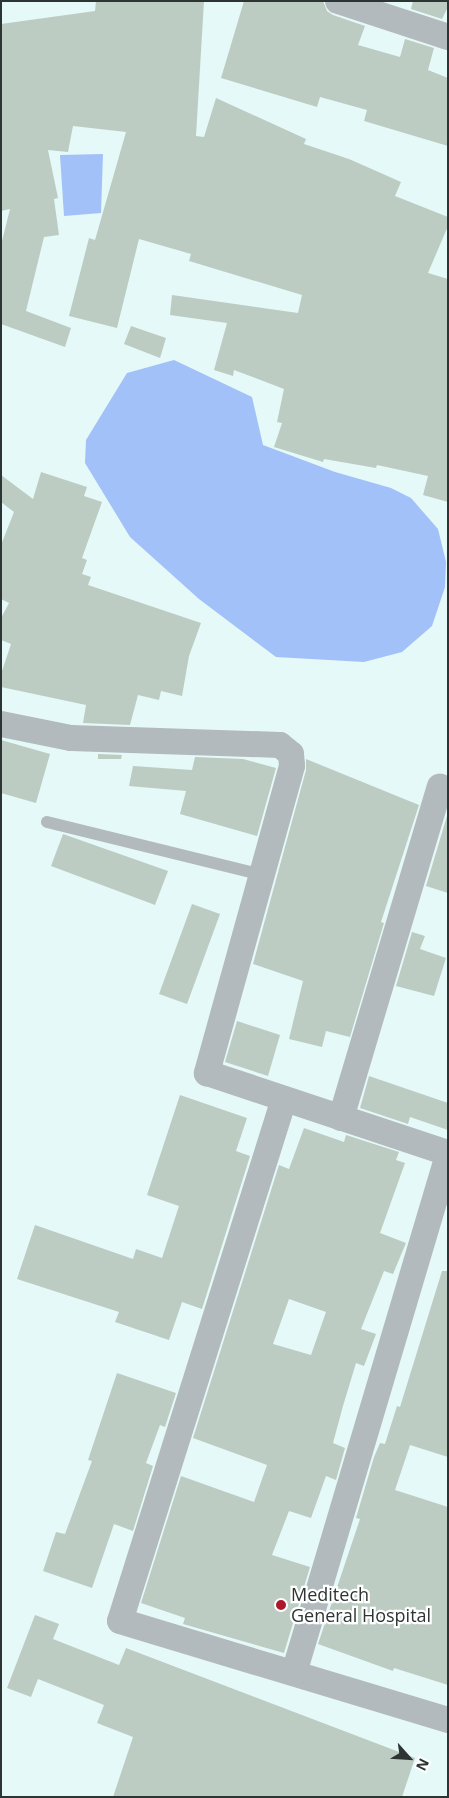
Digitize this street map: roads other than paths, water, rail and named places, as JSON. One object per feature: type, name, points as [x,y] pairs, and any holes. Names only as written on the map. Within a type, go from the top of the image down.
[{"type":"street","points":[[338,1],[448,37]]},
{"type":"street","points":[[1,724],[71,738],[280,745],[291,754],[292,766],[207,1073],[448,1154],[294,1673]]},
{"type":"street","points":[[341,1118],[440,786]]},
{"type":"street","points":[[284,1099],[120,1621],[448,1720]]},
{"type":"lane","points":[[47,822],[262,875]]},
{"type":"water","points":[[103,154],[101,213],[64,216],[60,155]]},
{"type":"water","points":[[174,360],[252,397],[263,445],[335,472],[391,488],[411,498],[438,529],[446,562],[445,587],[432,626],[402,652],[364,662],[276,657],[199,599],[130,537],[85,463],[86,440],[127,373]]},
{"type":"place","name":"Meditech General Hospital","points":[[281,1605]]}]
